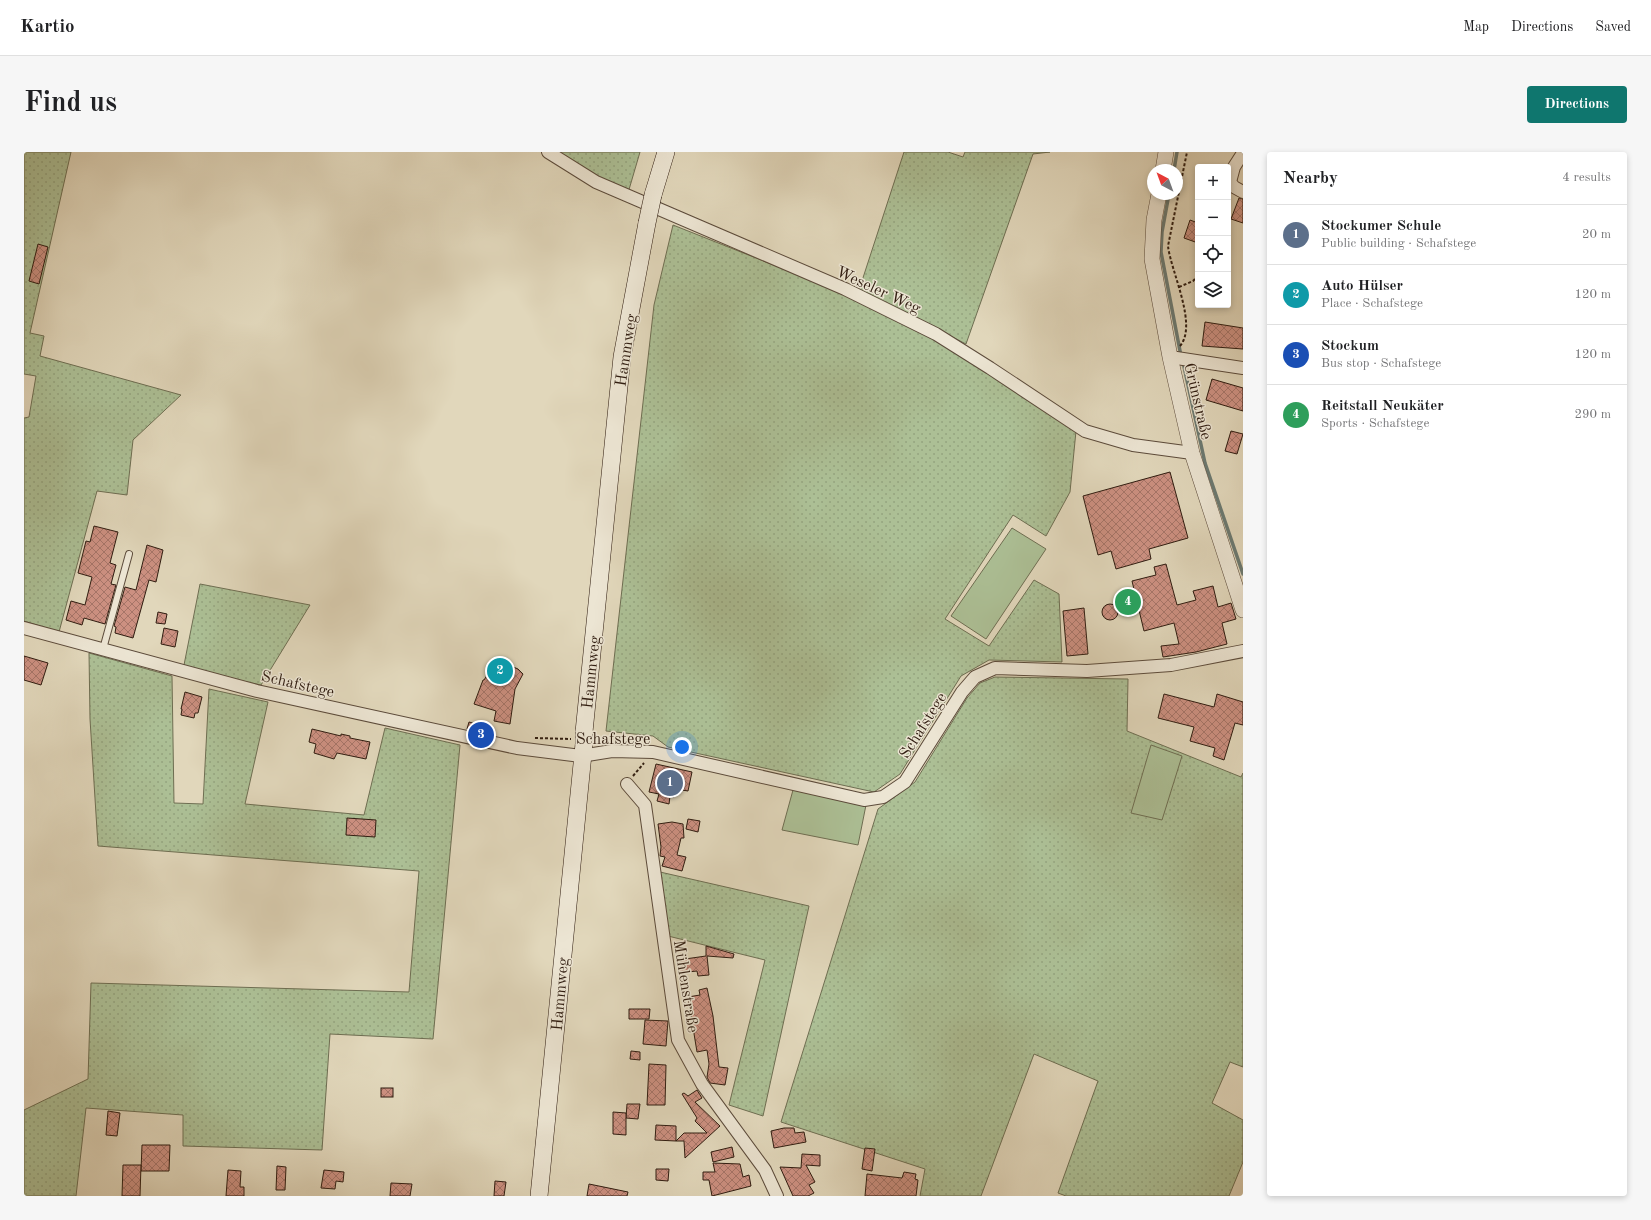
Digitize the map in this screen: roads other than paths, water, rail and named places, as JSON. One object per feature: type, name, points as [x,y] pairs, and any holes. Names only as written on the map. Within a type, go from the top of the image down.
[{"type":"main road","name":"Hammweg","points":[[539,1196],[622,357],[647,222],[653,195],[666,152]]},
{"type":"street","name":"Weseler Weg","points":[[548,152],[596,182],[845,289],[936,334],[1085,431],[1133,445],[1192,453]]},
{"type":"street","points":[[1243,153],[1234,167],[1230,182],[1234,188],[1243,192]]},
{"type":"street","name":"Grünstraße","points":[[1158,200],[1154,220],[1152,259],[1170,358],[1192,453],[1243,610]]},
{"type":"street","points":[[1170,358],[1243,368]]},
{"type":"street","name":"Schafstege","points":[[24,628],[257,690],[517,748],[583,744],[612,751],[653,752],[864,800],[883,797],[905,782],[962,692],[975,677],[995,668],[1088,671],[1170,665],[1243,651]]},
{"type":"street","name":"Mühlenstraße","points":[[628,784],[645,805],[678,1040],[702,1084],[765,1170],[777,1196]]},
{"type":"lane","points":[[103,649],[129,554]]},
{"type":"waterway","points":[[1175,164],[1177,152]]},
{"type":"waterway","points":[[1168,200],[1162,232],[1161,252],[1181,356]]},
{"type":"waterway","points":[[1183,362],[1205,463],[1243,574]]},
{"type":"place","name":"Reitstall Neukäter","points":[[1128,602]]},
{"type":"place","name":"Auto Hülser","points":[[500,671]]},
{"type":"place","name":"Stockum","points":[[481,735]]},
{"type":"place","name":"Stockumer Schule","points":[[670,783]]}]
